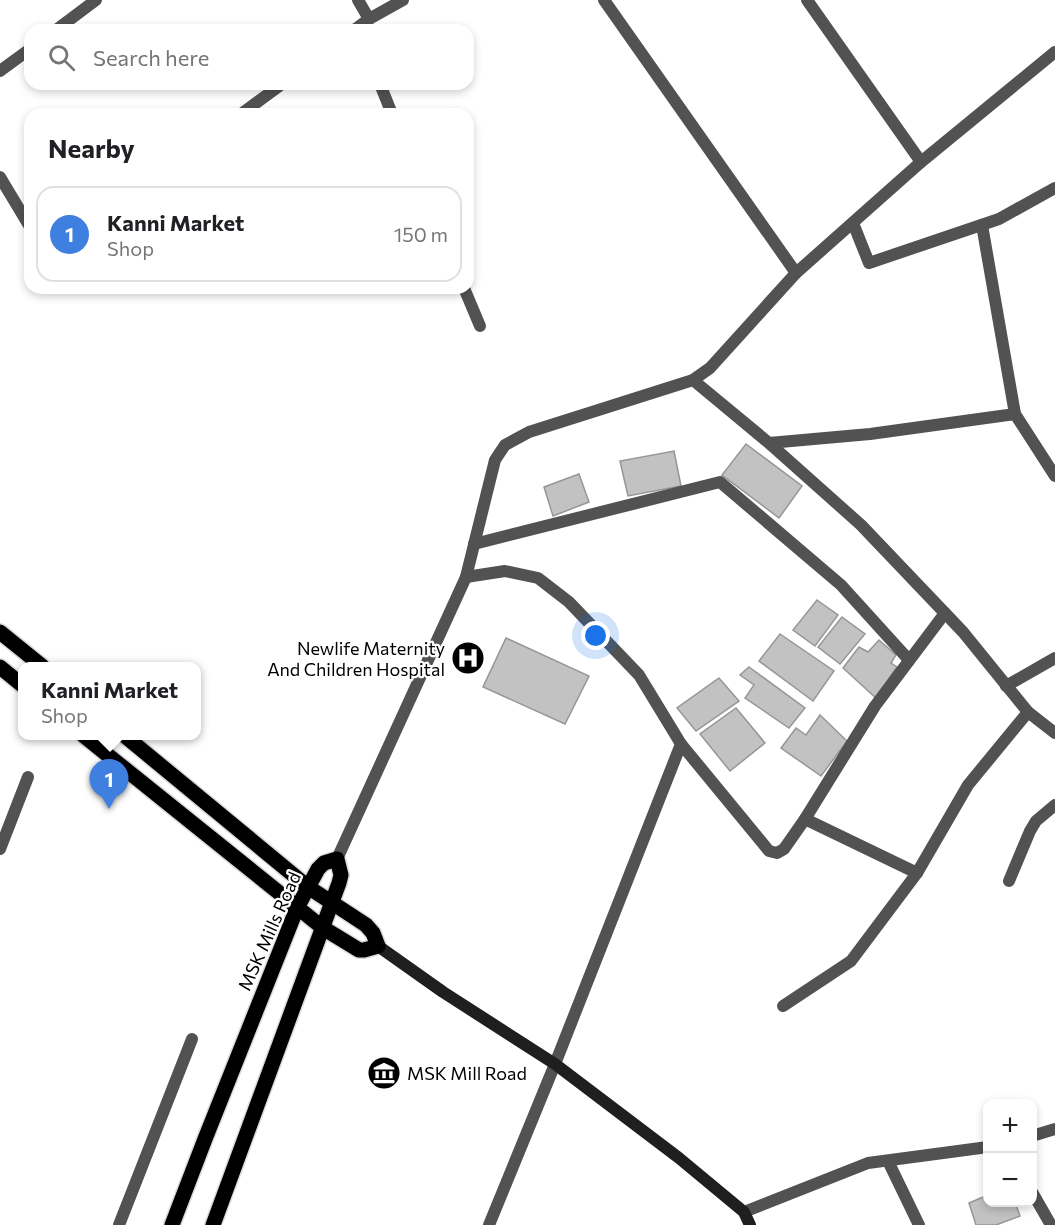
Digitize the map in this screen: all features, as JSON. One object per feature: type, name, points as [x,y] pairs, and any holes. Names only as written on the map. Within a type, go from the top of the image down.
[{"type":"main road","points":[[0,632],[37,662]]},
{"type":"main road","points":[[0,667],[18,682]]},
{"type":"main road","points":[[90,740],[323,928],[359,950],[378,946]]},
{"type":"main road","points":[[131,740],[308,887],[370,929],[378,946],[443,992],[555,1064],[680,1158],[744,1212],[750,1225]]},
{"type":"main road","name":"MSK Mills Road","points":[[172,1225],[297,908],[320,866],[337,859]]},
{"type":"main road","points":[[213,1225],[332,903],[340,879],[337,859]]},
{"type":"street","points":[[64,24],[96,0]]},
{"type":"street","points":[[358,0],[369,19]]},
{"type":"street","points":[[362,24],[403,0]]},
{"type":"street","points":[[604,0],[796,273]]},
{"type":"street","points":[[807,0],[921,162]]},
{"type":"street","points":[[337,859],[466,577],[495,460],[505,445],[529,432],[693,380],[710,368],[796,273],[921,162],[1055,52]]},
{"type":"street","points":[[0,71],[24,53]]},
{"type":"street","points":[[250,108],[274,90]]},
{"type":"street","points":[[382,90],[390,108]]},
{"type":"street","points":[[0,177],[24,217]]},
{"type":"street","points":[[854,223],[869,264],[999,219],[1055,188]]},
{"type":"street","points":[[982,225],[1015,414],[1055,476]]},
{"type":"street","points":[[467,294],[480,326]]},
{"type":"street","points":[[693,380],[769,443],[861,525],[963,632],[1028,712],[1055,733]]},
{"type":"street","points":[[769,443],[870,434],[1015,414]]},
{"type":"street","points":[[474,544],[720,482],[841,585],[909,660]]},
{"type":"street","points":[[466,577],[505,571],[538,578],[569,602],[639,675],[681,744],[769,851],[777,853],[784,849],[805,819],[875,706],[945,613]]},
{"type":"street","points":[[1006,686],[1055,658]]},
{"type":"street","points":[[783,1006],[851,962],[917,873],[968,785],[1028,712]]},
{"type":"street","points":[[489,1225],[681,744]]},
{"type":"street","points":[[0,849],[28,777]]},
{"type":"street","points":[[1009,881],[1036,821],[1055,805]]},
{"type":"street","points":[[805,819],[917,873]]},
{"type":"street","points":[[119,1225],[192,1039]]},
{"type":"street","points":[[1037,1134],[1055,1129]]},
{"type":"street","points":[[744,1212],[868,1163],[983,1148]]},
{"type":"street","points":[[888,1161],[919,1225]]},
{"type":"street","points":[[1037,1201],[1051,1225]]},
{"type":"building","points":[[746,444],[802,486],[779,518],[722,475]]},
{"type":"building","points":[[674,451],[681,486],[628,496],[620,461]]},
{"type":"building","points":[[579,474],[589,502],[553,516],[544,487]]},
{"type":"building","points":[[817,600],[838,615],[815,646],[793,630]]},
{"type":"building","points":[[842,617],[865,634],[840,664],[818,647]]},
{"type":"building","points":[[780,634],[834,671],[813,701],[759,661]]},
{"type":"building","points":[[506,638],[589,676],[565,724],[483,687]]},
{"type":"building","points":[[879,640],[896,655],[891,663],[897,667],[876,698],[843,668],[859,647],[868,652]]},
{"type":"building","points":[[749,667],[805,708],[789,728],[745,698],[754,685],[740,675]]},
{"type":"building","points":[[719,678],[739,701],[696,731],[677,708]]},
{"type":"building","points":[[736,708],[765,743],[730,771],[700,734]]},
{"type":"building","points":[[820,715],[847,741],[821,776],[781,748],[796,728],[806,735]]},
{"type":"building","points":[[983,1197],[983,1207],[1017,1207],[1020,1216],[996,1225],[976,1225],[969,1203]]},
{"type":"place","name":"Newlife Maternity And Children Hospital","points":[[468,658]]},
{"type":"place","name":"Kanni Market","points":[[109,809]]},
{"type":"place","name":"MSK Mill Road","points":[[384,1073]]}]
